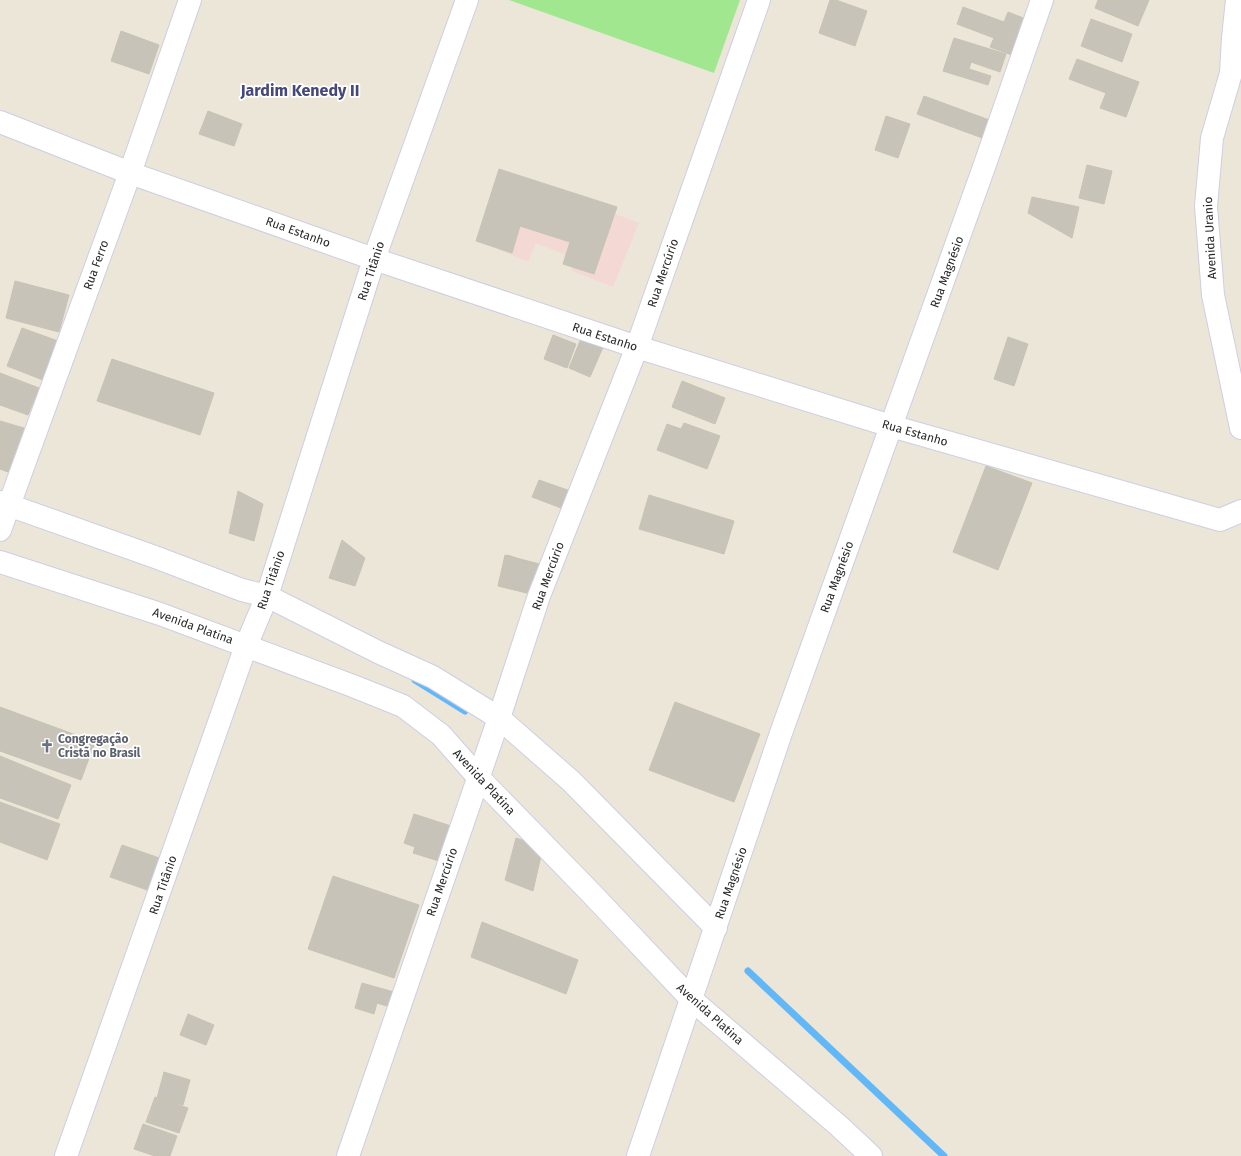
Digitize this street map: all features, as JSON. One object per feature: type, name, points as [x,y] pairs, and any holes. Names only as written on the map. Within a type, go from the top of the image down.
[{"type":"street","name":"Rua Ferro","points":[[0,530],[5,504],[61,361],[130,173],[190,0]]},
{"type":"street","name":"Rua Titânio","points":[[66,1156],[246,646],[267,596],[374,259],[467,0]]},
{"type":"street","name":"Rua Mercúrio","points":[[348,1156],[499,718],[539,596],[637,347],[759,0]]},
{"type":"street","name":"Rua Magnésio","points":[[638,1156],[784,725],[984,168],[1042,0]]},
{"type":"street","name":"Avenida Uranio","points":[[1237,0],[1233,38],[1232,73],[1212,138],[1206,206],[1213,295],[1241,428]]},
{"type":"street","name":"Rua Estanho","points":[[0,122],[130,173],[374,259],[637,347],[891,426],[1220,520],[1241,511]]},
{"type":"street","points":[[5,504],[155,557],[242,590],[267,596],[433,677],[499,718],[572,781],[716,928]]},
{"type":"street","name":"Avenida Platina","points":[[0,562],[160,614],[403,706],[441,735],[478,777],[591,893],[691,999],[839,1126],[871,1156]]},
{"type":"shaded area","points":[[523,183],[551,189],[639,223],[613,287],[572,271],[576,259],[536,243],[528,262],[497,249]]},
{"type":"green space","points":[[509,0],[740,0],[714,73]]},
{"type":"building","points":[[830,0],[836,0],[867,11],[855,46],[819,33]]},
{"type":"building","points":[[1098,0],[1149,0],[1138,26],[1095,8]]},
{"type":"building","points":[[963,7],[1004,22],[1008,12],[1026,19],[1012,55],[990,47],[994,38],[957,24]]},
{"type":"building","points":[[1091,19],[1132,34],[1122,62],[1081,46]]},
{"type":"building","points":[[121,31],[159,45],[149,74],[111,61]]},
{"type":"building","points":[[954,38],[1006,54],[1000,72],[971,62],[969,69],[991,76],[988,85],[943,71]]},
{"type":"building","points":[[1077,59],[1139,82],[1126,117],[1100,108],[1106,93],[1069,79]]},
{"type":"building","points":[[924,96],[992,121],[985,139],[917,114]]},
{"type":"building","points":[[208,111],[242,124],[234,146],[199,134]]},
{"type":"building","points":[[886,116],[910,124],[898,158],[875,150]]},
{"type":"building","points":[[1087,165],[1112,171],[1104,204],[1079,198]]},
{"type":"building","points":[[499,169],[617,207],[594,274],[563,264],[570,242],[520,226],[512,253],[476,241]]},
{"type":"building","points":[[1032,197],[1079,207],[1072,238],[1028,213]]},
{"type":"building","points":[[15,281],[69,295],[59,332],[6,318]]},
{"type":"building","points":[[22,328],[58,341],[43,380],[7,366]]},
{"type":"building","points":[[553,335],[576,344],[567,368],[544,359]]},
{"type":"building","points":[[582,336],[604,345],[590,377],[569,368]]},
{"type":"building","points":[[1008,337],[1028,344],[1014,386],[994,379]]},
{"type":"building","points":[[112,359],[214,393],[200,435],[97,401]]},
{"type":"building","points":[[0,373],[39,388],[28,415],[0,405]]},
{"type":"building","points":[[682,381],[725,398],[715,424],[672,407]]},
{"type":"building","points":[[0,421],[24,428],[8,472],[0,469]]},
{"type":"building","points":[[684,423],[720,436],[707,469],[657,450],[667,424],[681,429]]},
{"type":"building","points":[[0,434],[12,438],[4,460],[0,458]]},
{"type":"building","points":[[986,466],[1032,483],[998,570],[953,552]]},
{"type":"building","points":[[539,480],[576,493],[569,511],[532,497]]},
{"type":"building","points":[[238,491],[263,504],[254,541],[229,533]]},
{"type":"building","points":[[649,495],[734,521],[724,554],[639,529]]},
{"type":"building","points":[[342,540],[365,558],[355,586],[329,578]]},
{"type":"building","points":[[505,555],[547,566],[539,596],[498,586]]},
{"type":"building","points":[[508,555],[546,570],[537,596],[499,581]]},
{"type":"building","points":[[675,702],[760,734],[734,802],[649,770]]},
{"type":"building","name":"Congregação Cristã no Brasil","points":[[0,707],[95,742],[81,780],[0,751]]},
{"type":"building","points":[[0,756],[71,785],[58,819],[0,798]]},
{"type":"building","points":[[0,802],[60,824],[47,860],[0,842]]},
{"type":"building","points":[[414,814],[451,826],[439,861],[413,853],[415,847],[404,843]]},
{"type":"building","points":[[516,838],[543,847],[533,891],[505,880]]},
{"type":"building","points":[[122,845],[165,860],[153,892],[110,877]]},
{"type":"building","points":[[333,876],[419,905],[394,978],[308,949]]},
{"type":"building","points":[[482,922],[578,960],[566,994],[471,957]]},
{"type":"building","points":[[362,983],[394,992],[390,1007],[377,1003],[374,1014],[355,1008]]},
{"type":"building","points":[[188,1014],[214,1025],[206,1045],[180,1035]]},
{"type":"building","points":[[164,1072],[190,1080],[183,1105],[157,1098]]},
{"type":"building","points":[[155,1097],[188,1108],[179,1133],[146,1122]]},
{"type":"building","points":[[143,1124],[177,1136],[170,1156],[155,1156],[134,1149]]},
{"type":"waterway","points":[[415,680],[465,711]]},
{"type":"waterway","points":[[748,971],[944,1156]]},
{"type":"place","name":"Congregação Cristã no Brasil","points":[[47,746]]},
{"type":"district","name":"Jardim Kenedy II","points":[[300,90]]}]
